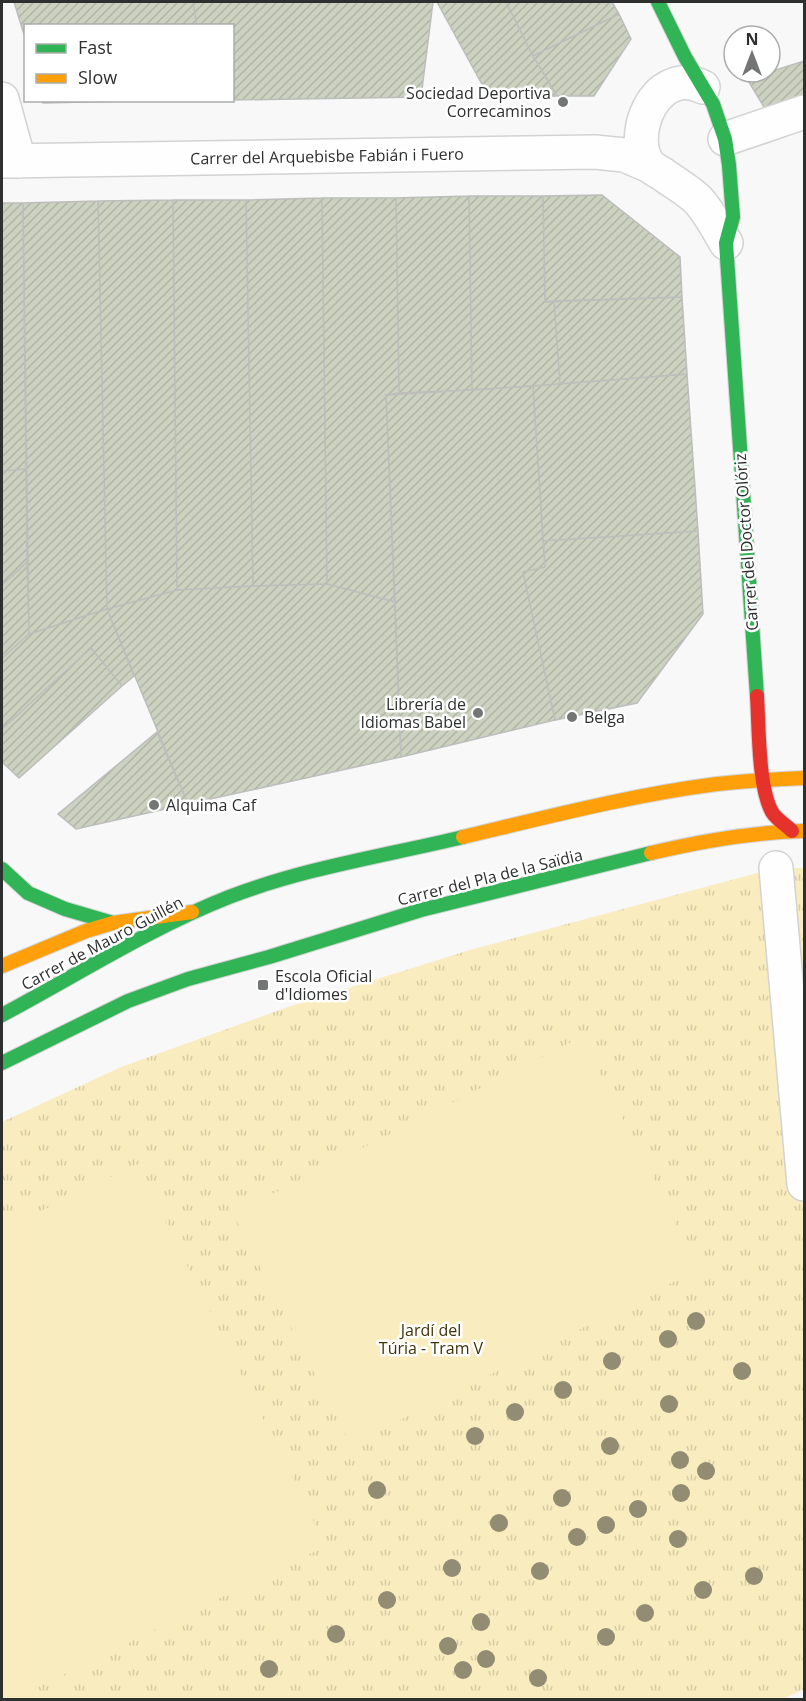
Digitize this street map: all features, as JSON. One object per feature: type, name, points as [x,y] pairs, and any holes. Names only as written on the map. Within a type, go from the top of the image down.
[{"type":"street","name":"Carrer del Doctor Olóriz","points":[[658,2],[713,104],[727,152],[733,217],[726,243],[763,780],[766,798],[773,814],[798,831]]},
{"type":"street","points":[[703,87],[692,81],[674,83],[658,95],[645,117],[641,133],[643,151],[661,174],[692,184],[721,175],[727,152],[804,112]]},
{"type":"street","points":[[2,99],[10,161]]},
{"type":"street","name":"Carrer del Arquebisbe Fabián i Fuero","points":[[10,161],[595,152],[624,155],[661,174]]},
{"type":"street","name":"Carrer del Doctor Olóriz","points":[[661,174],[697,199],[710,214],[726,243]]},
{"type":"street","points":[[197,912],[258,887],[313,872],[644,796],[705,786],[804,778]]},
{"type":"street","name":"Carrer del Pla de la Saïdia","points":[[2,1063],[128,1001],[188,979],[269,957],[432,907],[692,843],[735,836],[798,831]]},
{"type":"street","points":[[776,868],[804,1184]]},
{"type":"street","points":[[2,869],[28,892],[65,909],[113,923]]},
{"type":"street","name":"Carrer de Mauro Guillén","points":[[2,966],[86,931],[113,923],[197,912]]},
{"type":"street","name":"Carrer de Mauro Guillén","points":[[2,1015],[117,952],[197,912]]},
{"type":"green space","name":"Jardí del Túria - Tram V","points":[[776,868],[804,868],[804,1689],[781,1700],[2,1699],[2,1122],[121,1067],[291,1006],[470,950]]},
{"type":"green space","points":[[581,1037],[699,1269],[351,1445],[233,1214]]},
{"type":"green space","points":[[137,1164],[326,1546],[14,1699],[2,1699],[2,1230]]},
{"type":"building","points":[[14,2],[193,2],[197,24],[24,24],[24,34]]},
{"type":"building","points":[[193,2],[433,2],[421,97],[234,100],[234,24],[197,24]]},
{"type":"building","points":[[437,2],[506,2],[533,56],[557,96],[489,97]]},
{"type":"building","points":[[506,2],[612,2],[619,14],[533,56]]},
{"type":"building","points":[[619,14],[631,39],[594,96],[557,96],[533,56]]},
{"type":"building","points":[[804,61],[804,100],[767,112],[750,84],[782,84],[782,68]]},
{"type":"building","points":[[43,102],[88,102],[43,103]]},
{"type":"building","points":[[602,195],[680,257],[682,297],[545,302],[543,196]]},
{"type":"building","points":[[469,196],[472,390],[399,393],[396,198]]},
{"type":"building","points":[[469,196],[543,196],[545,302],[554,301],[560,384],[472,390]]},
{"type":"building","points":[[322,198],[327,584],[253,586],[246,200]]},
{"type":"building","points":[[322,198],[396,198],[399,393],[386,395],[395,602],[327,584]]},
{"type":"building","points":[[173,200],[246,200],[253,586],[177,590]]},
{"type":"building","points":[[173,200],[177,590],[107,609],[98,201]]},
{"type":"building","points":[[98,201],[107,609],[29,634],[23,203]]},
{"type":"building","points":[[2,203],[23,203],[26,469],[2,471]]},
{"type":"building","points":[[682,297],[687,374],[560,384],[554,301]]},
{"type":"building","points":[[687,374],[698,531],[543,541],[533,386]]},
{"type":"building","points":[[533,386],[545,567],[523,572],[555,720],[401,757],[386,395]]},
{"type":"building","points":[[26,469],[27,562],[2,585],[2,471]]},
{"type":"building","points":[[698,531],[703,614],[637,703],[555,720],[523,572],[545,567],[543,541]]},
{"type":"building","points":[[27,562],[29,634],[2,658],[2,585]]},
{"type":"building","points":[[327,584],[395,602],[401,757],[188,804],[107,609],[177,590]]},
{"type":"building","points":[[107,609],[134,676],[122,686],[91,648],[2,729],[2,658],[29,634]]},
{"type":"building","points":[[91,648],[122,686],[19,778],[2,762],[2,729]]},
{"type":"building","points":[[157,732],[188,804],[76,829],[58,814]]},
{"type":"traffic: fast","points":[[658,2],[685,57],[713,104],[725,139],[729,165],[733,217],[726,243],[757,696]]},
{"type":"traffic: fast","points":[[2,1015],[142,937],[229,897],[315,870],[463,837]]},
{"type":"traffic: fast","points":[[2,1063],[128,1001],[188,979],[269,957],[421,910],[651,853]]},
{"type":"traffic: fast","points":[[2,869],[28,893],[65,909],[113,923]]},
{"type":"traffic: slow","points":[[463,837],[653,794],[717,784],[804,778]]},
{"type":"traffic: slow","points":[[651,853],[727,838],[804,831]]},
{"type":"traffic: slow","points":[[2,966],[86,931],[113,923],[192,912]]},
{"type":"traffic: jam","points":[[757,696],[760,756],[767,801],[774,815],[792,831]]},
{"type":"place","name":"Sociedad Deportiva Correcaminos","points":[[563,102]]},
{"type":"place","name":"Librería de Idiomas Babel","points":[[478,713]]},
{"type":"place","name":"Belga","points":[[572,717]]},
{"type":"place","name":"Alquima Caf","points":[[154,805]]},
{"type":"place","name":"Escola Oficial d'Idiomes","points":[[263,985]]}]
